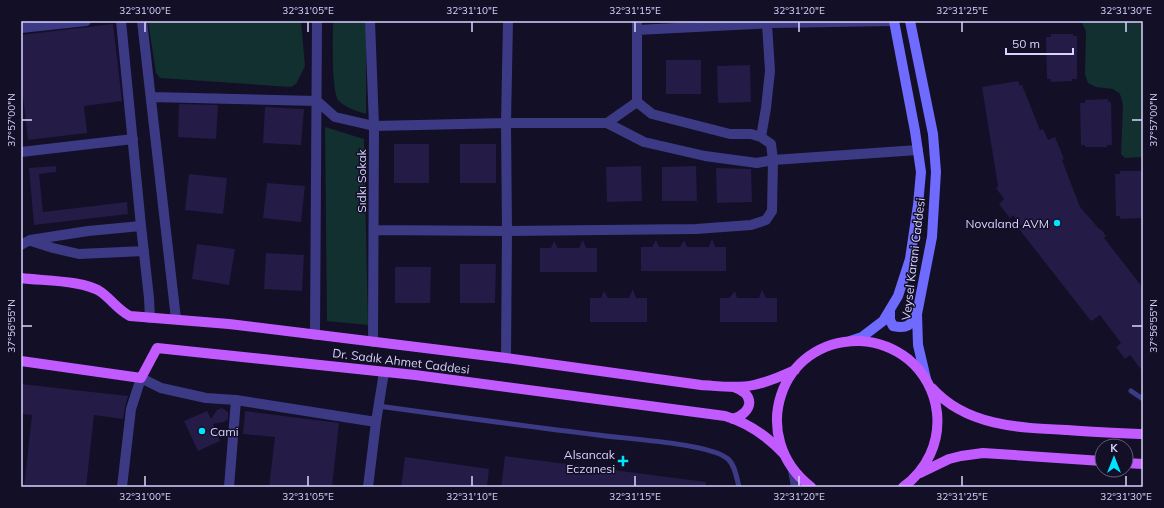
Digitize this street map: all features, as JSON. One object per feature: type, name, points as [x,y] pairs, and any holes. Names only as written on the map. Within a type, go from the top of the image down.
[{"type":"main road","name":"Veysel Karani Caddesi","points":[[847,342],[862,337],[883,321],[898,296],[910,259],[921,172],[894,21]]},
{"type":"main road","name":"Veysel Karani Caddesi","points":[[910,21],[933,134],[936,172],[932,237],[917,314],[918,345],[927,381]]},
{"type":"main road","name":"Dr. Sadık Ahmet Caddesi","points":[[21,278],[76,284],[93,288],[101,292],[122,312],[130,316],[176,319],[506,358],[701,385],[733,387],[753,385],[769,381],[795,370]]},
{"type":"main road","points":[[890,310],[890,320],[893,326],[902,328],[911,325],[917,314]]},
{"type":"main road","points":[[811,487],[793,470],[784,454],[777,432],[778,408],[783,390],[795,370],[814,353],[830,346],[847,342],[870,342],[893,349],[912,363],[942,398],[957,409],[997,424],[1035,429],[1143,434]]},
{"type":"main road","name":"Dr. Sadık Ahmet Caddesi","points":[[142,378],[157,348],[384,372],[705,413],[733,418],[760,432],[784,454]]},
{"type":"main road","points":[[21,362],[142,378]]},
{"type":"main road","points":[[904,487],[917,475],[930,456],[937,434],[938,418],[936,403],[927,381]]},
{"type":"main road","points":[[733,387],[746,393],[750,404],[748,410],[744,414],[733,418]]},
{"type":"main road","points":[[917,475],[949,459],[983,453],[1094,460]]},
{"type":"street","points":[[21,28],[86,21]]},
{"type":"street","points":[[121,21],[150,318]]},
{"type":"street","points":[[142,21],[176,319]]},
{"type":"street","points":[[315,335],[317,21]]},
{"type":"street","name":"Sıdkı Sokak","points":[[370,21],[374,126],[373,342]]},
{"type":"street","points":[[506,358],[506,123],[508,21]]},
{"type":"street","points":[[636,102],[637,25],[894,21]]},
{"type":"street","points":[[761,137],[770,71],[767,24]]},
{"type":"street","points":[[151,97],[317,101],[335,117],[374,126],[607,122],[644,142],[705,156],[757,163],[773,160],[918,150]]},
{"type":"street","points":[[607,122],[636,102]]},
{"type":"street","points":[[374,230],[507,231],[696,229],[751,225],[766,220],[772,211],[773,160],[771,144],[761,137],[751,134],[730,134],[715,131],[652,114],[636,102]]},
{"type":"street","points":[[21,152],[133,139]]},
{"type":"street","points":[[25,243],[88,231],[141,226]]},
{"type":"street","points":[[25,243],[79,254],[144,251]]},
{"type":"street","points":[[368,487],[378,406],[384,372]]},
{"type":"street","points":[[122,487],[131,409],[142,378],[161,388],[206,398],[236,400],[376,422]]},
{"type":"street","points":[[229,487],[236,400]]},
{"type":"street","points":[[793,470],[796,487]]},
{"type":"lane","points":[[1131,392],[1143,399]]},
{"type":"lane","points":[[378,406],[592,435],[666,443],[708,450],[728,459],[735,471],[739,487]]},
{"type":"green space","points":[[148,21],[301,21],[305,66],[296,84],[291,87],[160,78],[156,73]]},
{"type":"green space","points":[[333,21],[366,21],[366,114],[345,106],[336,96],[333,64]]},
{"type":"green space","points":[[1081,21],[1143,21],[1143,157],[1125,158],[1121,154],[1123,105],[1120,94],[1113,89],[1096,87],[1088,83],[1085,74],[1086,31]]},
{"type":"green space","points":[[325,127],[364,139],[368,325],[327,321]]},
{"type":"building","points":[[113,24],[122,101],[84,106],[87,133],[28,140],[21,80],[21,35]]},
{"type":"building","points":[[1051,34],[1073,34],[1073,36],[1077,36],[1077,79],[1072,79],[1072,81],[1051,82],[1051,79],[1047,79],[1046,37],[1051,37]]},
{"type":"building","points":[[666,60],[701,60],[701,94],[666,94]]},
{"type":"building","points":[[750,65],[751,102],[718,103],[717,66]]},
{"type":"building","name":"Novaland AVM","points":[[1018,81],[1020,86],[1022,85],[1040,130],[1043,129],[1048,140],[1055,137],[1080,207],[1100,230],[1101,229],[1106,236],[1104,238],[1143,288],[1143,372],[1130,355],[1125,359],[1116,347],[1121,343],[1100,315],[1091,321],[1019,229],[1022,227],[1013,215],[1010,218],[999,204],[1004,199],[996,188],[998,186],[982,87]]},
{"type":"building","points":[[1108,99],[1108,102],[1111,102],[1112,145],[1107,145],[1107,147],[1085,147],[1085,145],[1081,145],[1080,103],[1085,103],[1085,100]]},
{"type":"building","points":[[179,104],[218,105],[216,139],[178,137]]},
{"type":"building","points":[[265,107],[304,109],[301,145],[263,143]]},
{"type":"building","points":[[394,144],[429,144],[429,183],[394,183]]},
{"type":"building","points":[[460,144],[496,144],[496,183],[460,183]]},
{"type":"building","points":[[56,166],[56,172],[39,174],[43,212],[127,202],[128,214],[34,225],[29,168]]},
{"type":"building","points":[[641,166],[642,201],[607,202],[606,167]]},
{"type":"building","points":[[696,166],[697,201],[662,201],[662,167]]},
{"type":"building","points":[[716,168],[751,169],[752,202],[717,203]]},
{"type":"building","points":[[1120,171],[1143,171],[1143,216],[1141,216],[1141,218],[1120,219],[1120,216],[1116,216],[1115,174],[1120,174]]},
{"type":"building","points":[[189,174],[227,178],[223,214],[185,210]]},
{"type":"building","points":[[267,183],[305,186],[301,222],[263,218]]},
{"type":"building","points":[[712,239],[715,247],[726,247],[726,271],[641,271],[641,247],[652,247],[656,240],[659,247],[680,247],[684,240],[687,247],[709,247]]},
{"type":"building","points":[[583,240],[586,248],[597,248],[597,272],[540,272],[540,248],[551,248],[554,241],[558,248],[579,248]]},
{"type":"building","points":[[197,244],[235,249],[229,285],[192,279]]},
{"type":"building","points":[[266,253],[304,255],[302,291],[264,289]]},
{"type":"building","points":[[460,264],[496,264],[495,303],[460,303]]},
{"type":"building","points":[[395,267],[431,267],[430,303],[395,303]]},
{"type":"building","points":[[633,289],[636,298],[647,298],[647,322],[590,322],[590,298],[601,298],[604,291],[608,298],[629,298]]},
{"type":"building","points":[[762,290],[766,298],[777,298],[777,322],[720,322],[720,298],[729,298],[735,291],[737,298],[759,298]]},
{"type":"building","points":[[21,384],[128,396],[123,419],[94,415],[86,487],[24,487],[32,415],[21,414]]},
{"type":"building","name":"Cami","points":[[222,408],[228,412],[228,419],[224,422],[213,424],[220,441],[198,451],[184,421],[207,411],[211,419],[217,410]]},
{"type":"building","points":[[245,411],[339,423],[332,487],[269,487],[275,437],[243,434]]},
{"type":"building","points":[[505,456],[706,482],[705,487],[501,487]]},
{"type":"building","points":[[405,457],[489,469],[487,487],[401,487]]},
{"type":"place","name":"Novaland AVM","points":[[1057,223]]},
{"type":"place","name":"Cami","points":[[202,431]]},
{"type":"place","name":"Alsancak Eczanesi","points":[[623,461]]}]
